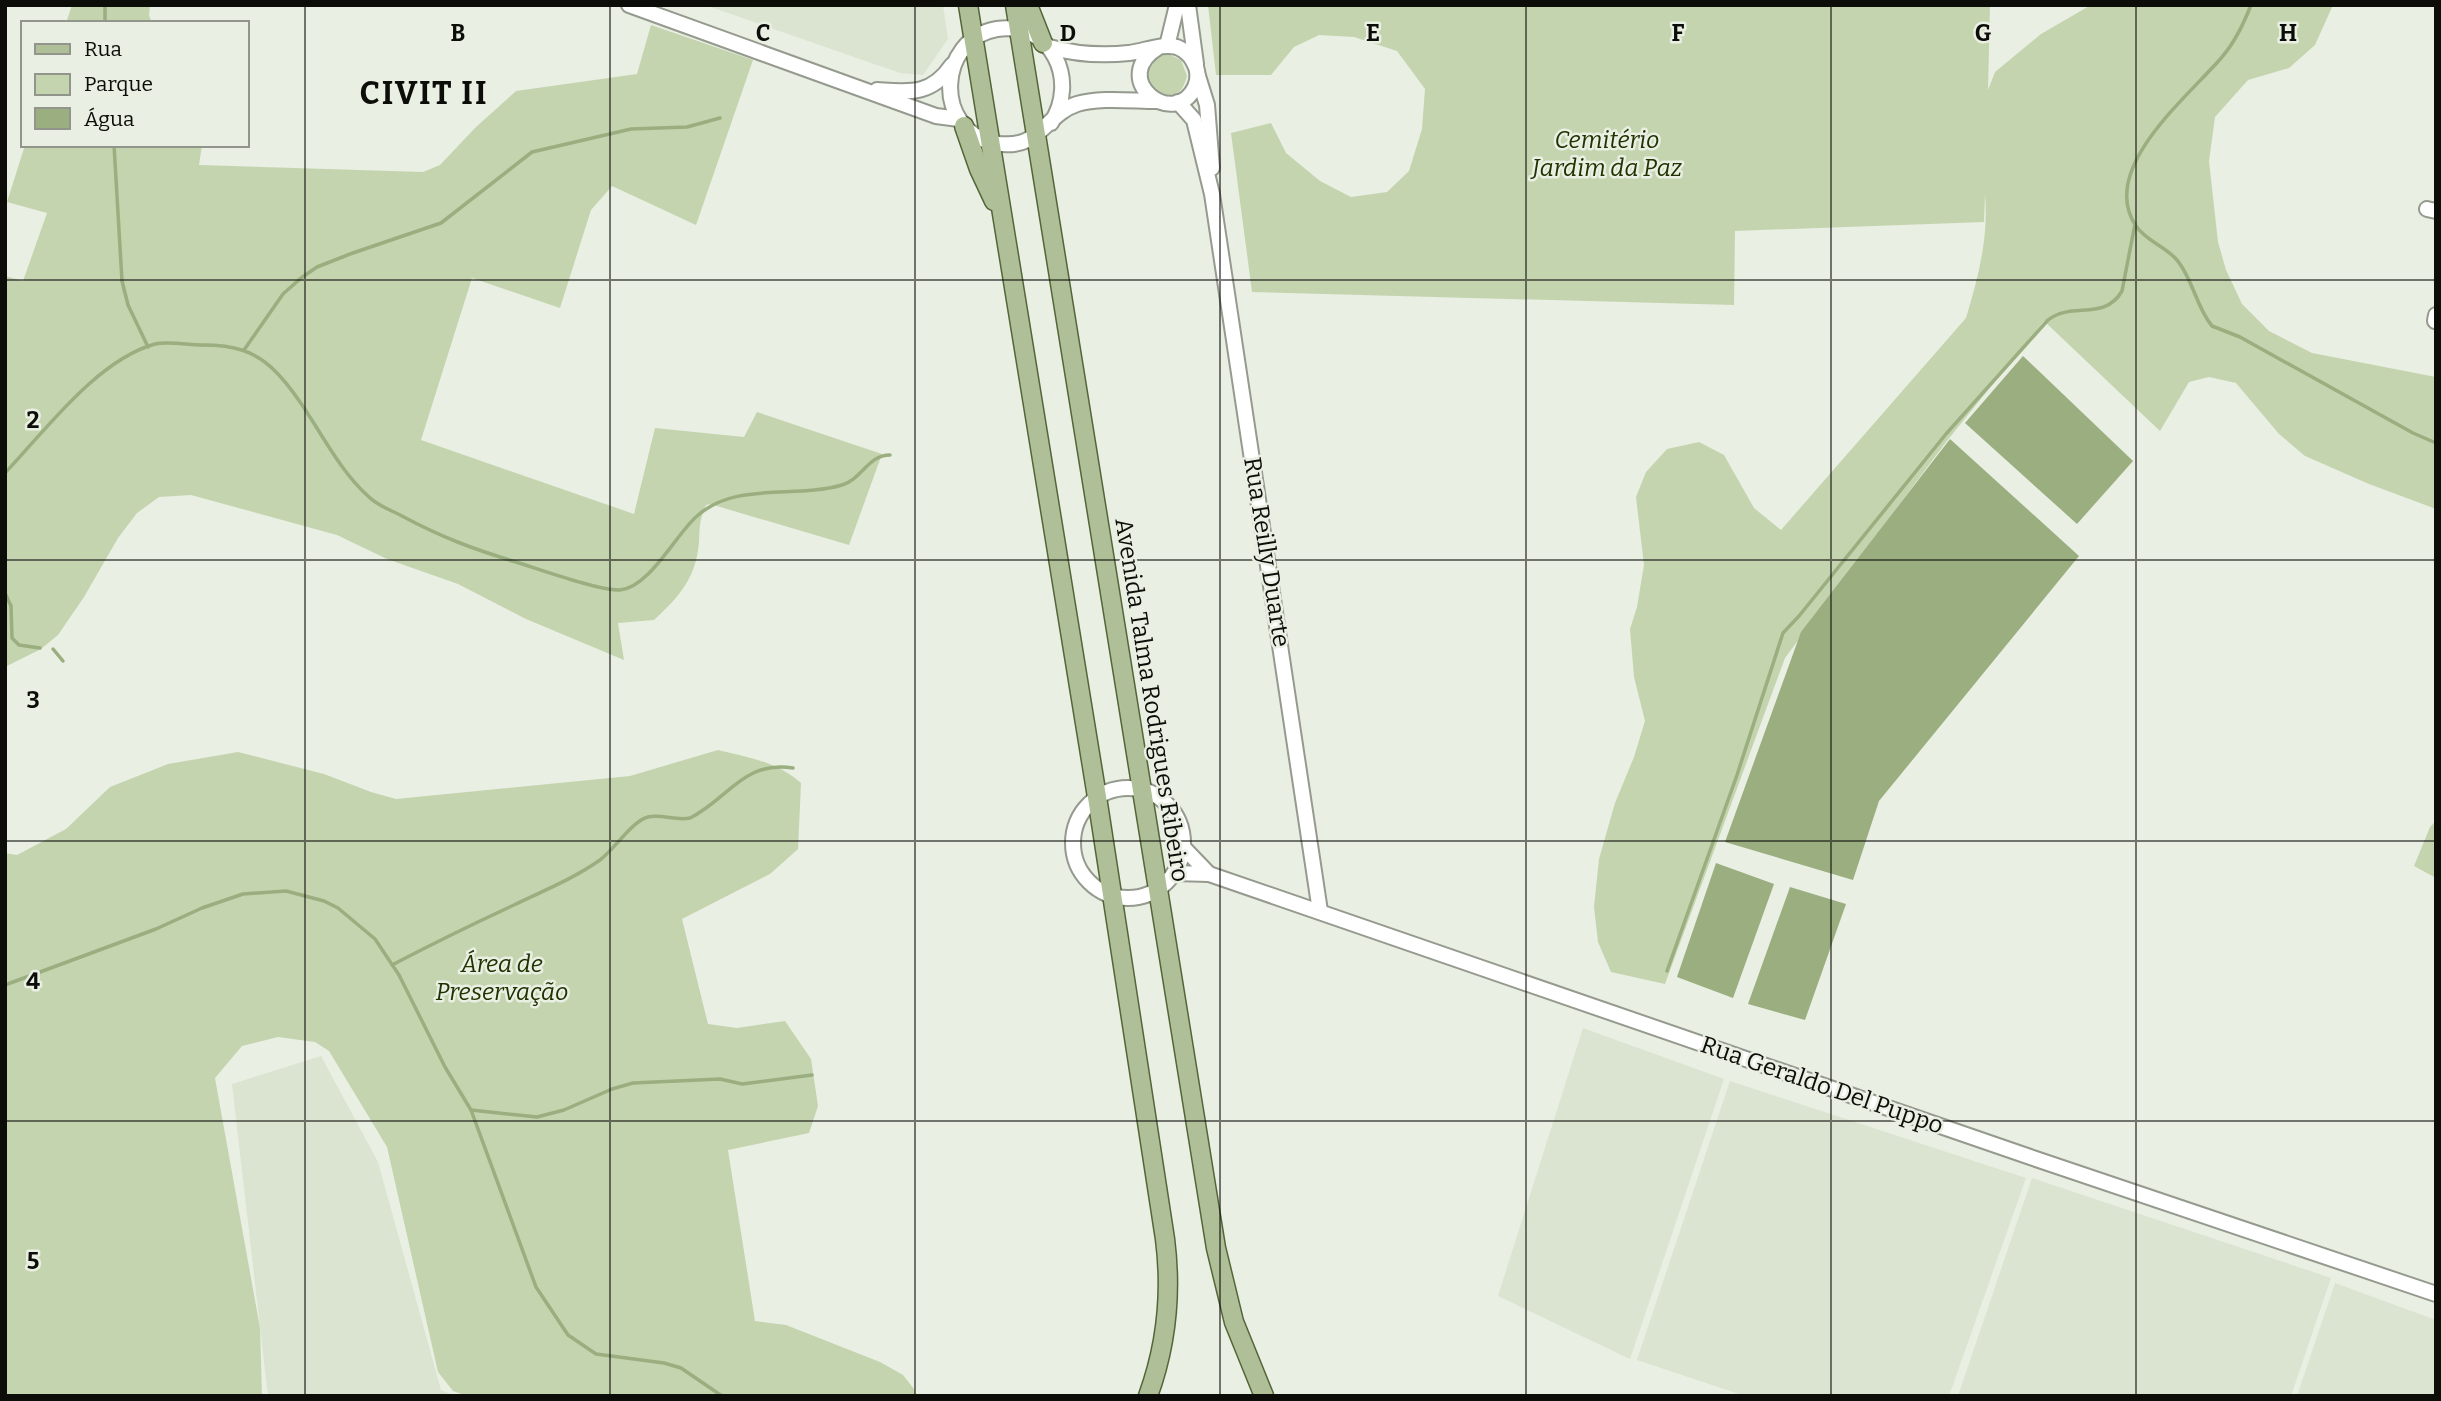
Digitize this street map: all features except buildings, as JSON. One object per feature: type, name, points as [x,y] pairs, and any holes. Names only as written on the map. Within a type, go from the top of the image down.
[{"type":"main road","points":[[968,5],[1097,797],[1168,1264],[1167,1320],[1163,1348],[1148,1396]]},
{"type":"main road","name":"Avenida Talma Rodrigues Ribeiro","points":[[1014,5],[1221,1275],[1238,1335],[1264,1396]]},
{"type":"main road","points":[[1028,5],[1046,45]]},
{"type":"main road","points":[[962,123],[979,169],[1003,219]]},
{"type":"street","points":[[629,5],[962,123]]},
{"type":"street","points":[[1156,101],[1147,94],[1141,84],[1140,73],[1143,62],[1150,53],[1163,46],[1177,5]]},
{"type":"street","name":"Rua Reilly Duarte","points":[[1188,5],[1197,71],[1207,105],[1212,151],[1212,194]]},
{"type":"street","points":[[863,90],[922,91],[941,79],[962,49],[973,39],[998,29],[1019,30],[1046,45],[1096,54],[1129,53],[1163,46],[1179,48],[1190,55],[1197,71],[1195,87],[1188,96],[1178,102],[1088,102],[1068,108],[1036,135],[1017,143],[990,142],[973,134],[962,123],[951,104],[949,86],[954,61]]},
{"type":"street","points":[[1046,45],[1058,61],[1063,85],[1059,109],[1051,122]]},
{"type":"street","name":"Rua Reilly Duarte","points":[[1178,102],[1194,120],[1212,194],[1320,911]]},
{"type":"street","points":[[1118,788],[1141,789],[1157,796],[1175,814],[1183,847],[1174,873],[1158,890],[1136,898],[1112,897],[1088,883],[1077,867],[1072,849],[1077,822],[1085,808],[1097,797],[1118,788]]},
{"type":"street","name":"Rua Geraldo Del Puppo","points":[[1183,847],[1209,874]]},
{"type":"street","name":"Rua Geraldo Del Puppo","points":[[1174,873],[1209,874],[1320,911],[2043,1162],[2436,1294]]},
{"type":"shaded area","points":[[705,5],[943,5],[948,39],[923,75],[900,73]]},
{"type":"shaded area","points":[[1583,1028],[1724,1079],[1630,1359],[1498,1296]]},
{"type":"shaded area","points":[[321,1056],[378,1162],[441,1390],[455,1396],[268,1396],[232,1084]]},
{"type":"shaded area","points":[[1730,1081],[2026,1178],[1949,1396],[1745,1396],[1637,1360]]},
{"type":"shaded area","points":[[2032,1178],[2331,1278],[2291,1396],[1958,1396]]},
{"type":"shaded area","points":[[2335,1283],[2436,1320],[2436,1396],[2297,1396]]},
{"type":"green space","points":[[72,5],[150,5],[151,21],[67,21]]},
{"type":"green space","name":"Cemitério Jardim da Paz","points":[[1208,5],[1990,5],[1988,90],[1995,72],[2041,34],[2091,5],[2333,5],[2315,45],[2289,68],[2248,80],[2215,117],[2209,161],[2218,242],[2226,270],[2242,304],[2269,331],[2312,353],[2436,377],[2436,509],[2305,456],[2279,434],[2236,383],[2209,377],[2189,382],[2160,431],[2044,321],[1946,442],[1785,658],[1665,984],[1611,972],[1598,942],[1594,907],[1599,859],[1615,803],[1645,721],[1634,677],[1630,629],[1637,607],[1644,565],[1636,497],[1646,472],[1667,449],[1699,442],[1724,455],[1754,508],[1781,530],[1966,318],[1984,242],[1985,194],[1984,222],[1735,231],[1734,305],[1252,292],[1231,133],[1271,123],[1286,153],[1320,181],[1351,197],[1387,192],[1409,171],[1422,129],[1425,89],[1397,51],[1354,37],[1319,35],[1294,47],[1271,75],[1216,75]]},
{"type":"green space","points":[[651,25],[753,60],[696,225],[612,186],[591,210],[560,308],[472,278],[421,440],[634,514],[655,428],[744,437],[757,412],[882,454],[849,545],[706,505],[701,520],[697,555],[685,586],[654,620],[618,623],[624,660],[526,619],[458,584],[387,559],[337,535],[191,495],[159,497],[137,513],[118,538],[84,597],[58,635],[41,649],[5,667],[5,276],[23,281],[47,213],[7,202],[24,147],[202,147],[199,165],[423,172],[440,165],[476,127],[516,91],[637,74]]},
{"type":"green space","points":[[1166,53],[1181,60],[1187,76],[1181,90],[1167,96],[1148,90],[1145,66],[1158,54]]},
{"type":"green space","name":"Área de Preservação","points":[[718,750],[772,765],[801,783],[798,849],[770,874],[682,919],[708,1024],[737,1028],[785,1021],[811,1059],[818,1106],[809,1133],[728,1150],[755,1321],[786,1325],[880,1362],[903,1375],[916,1396],[467,1396],[453,1391],[438,1372],[387,1147],[329,1051],[315,1042],[278,1037],[242,1046],[215,1078],[260,1328],[262,1396],[5,1396],[5,853],[17,855],[66,829],[110,787],[168,764],[238,752],[324,774],[396,799],[630,776]]},
{"type":"green space","points":[[2436,821],[2436,878],[2414,866],[2430,827]]},
{"type":"water","points":[[2023,356],[2133,461],[2077,524],[1965,423]]},
{"type":"water","points":[[1950,439],[2079,556],[1879,801],[1853,880],[1725,842],[1801,632]]},
{"type":"water","points":[[1716,863],[1774,884],[1733,998],[1677,977]]},
{"type":"water","points":[[1790,887],[1846,904],[1805,1020],[1748,1004]]},
{"type":"waterway","points":[[105,5],[105,21]]},
{"type":"waterway","points":[[2251,5],[2227,51],[2170,112],[2138,157],[2128,181],[2127,204],[2136,226],[2177,260],[2212,326],[2240,337],[2413,433],[2436,443]]},
{"type":"waterway","points":[[244,350],[283,294],[301,278],[317,267],[350,254],[441,223],[532,152],[631,129],[687,127],[720,118]]},
{"type":"waterway","points":[[114,147],[122,281],[128,305],[148,347]]},
{"type":"waterway","points":[[1667,971],[1737,775],[1783,633],[1946,434],[2048,320],[2067,312],[2097,309],[2115,300],[2122,291],[2135,224]]},
{"type":"waterway","points":[[5,473],[73,399],[113,365],[134,352],[166,343],[233,348],[260,358],[276,372],[300,402],[343,468],[376,503],[471,547],[584,583],[620,590],[642,580],[689,524],[712,505],[748,495],[842,485],[855,478],[876,459],[890,455]]},
{"type":"waterway","points":[[5,593],[11,606],[12,638],[19,645],[40,648]]},
{"type":"waterway","points":[[53,649],[63,661]]},
{"type":"waterway","points":[[392,965],[579,873],[600,860],[630,829],[648,817],[690,818],[749,775],[776,767],[793,768]]},
{"type":"waterway","points":[[5,985],[243,894],[286,891],[324,901],[338,908],[375,939],[399,975],[445,1067],[471,1110],[536,1287],[568,1335],[596,1354],[664,1363],[681,1368],[722,1396]]},
{"type":"waterway","points":[[471,1110],[537,1117],[564,1110],[633,1083],[720,1079],[742,1084],[812,1075]]},
{"type":"district","name":"CIVIT II","points":[[424,93]]}]
